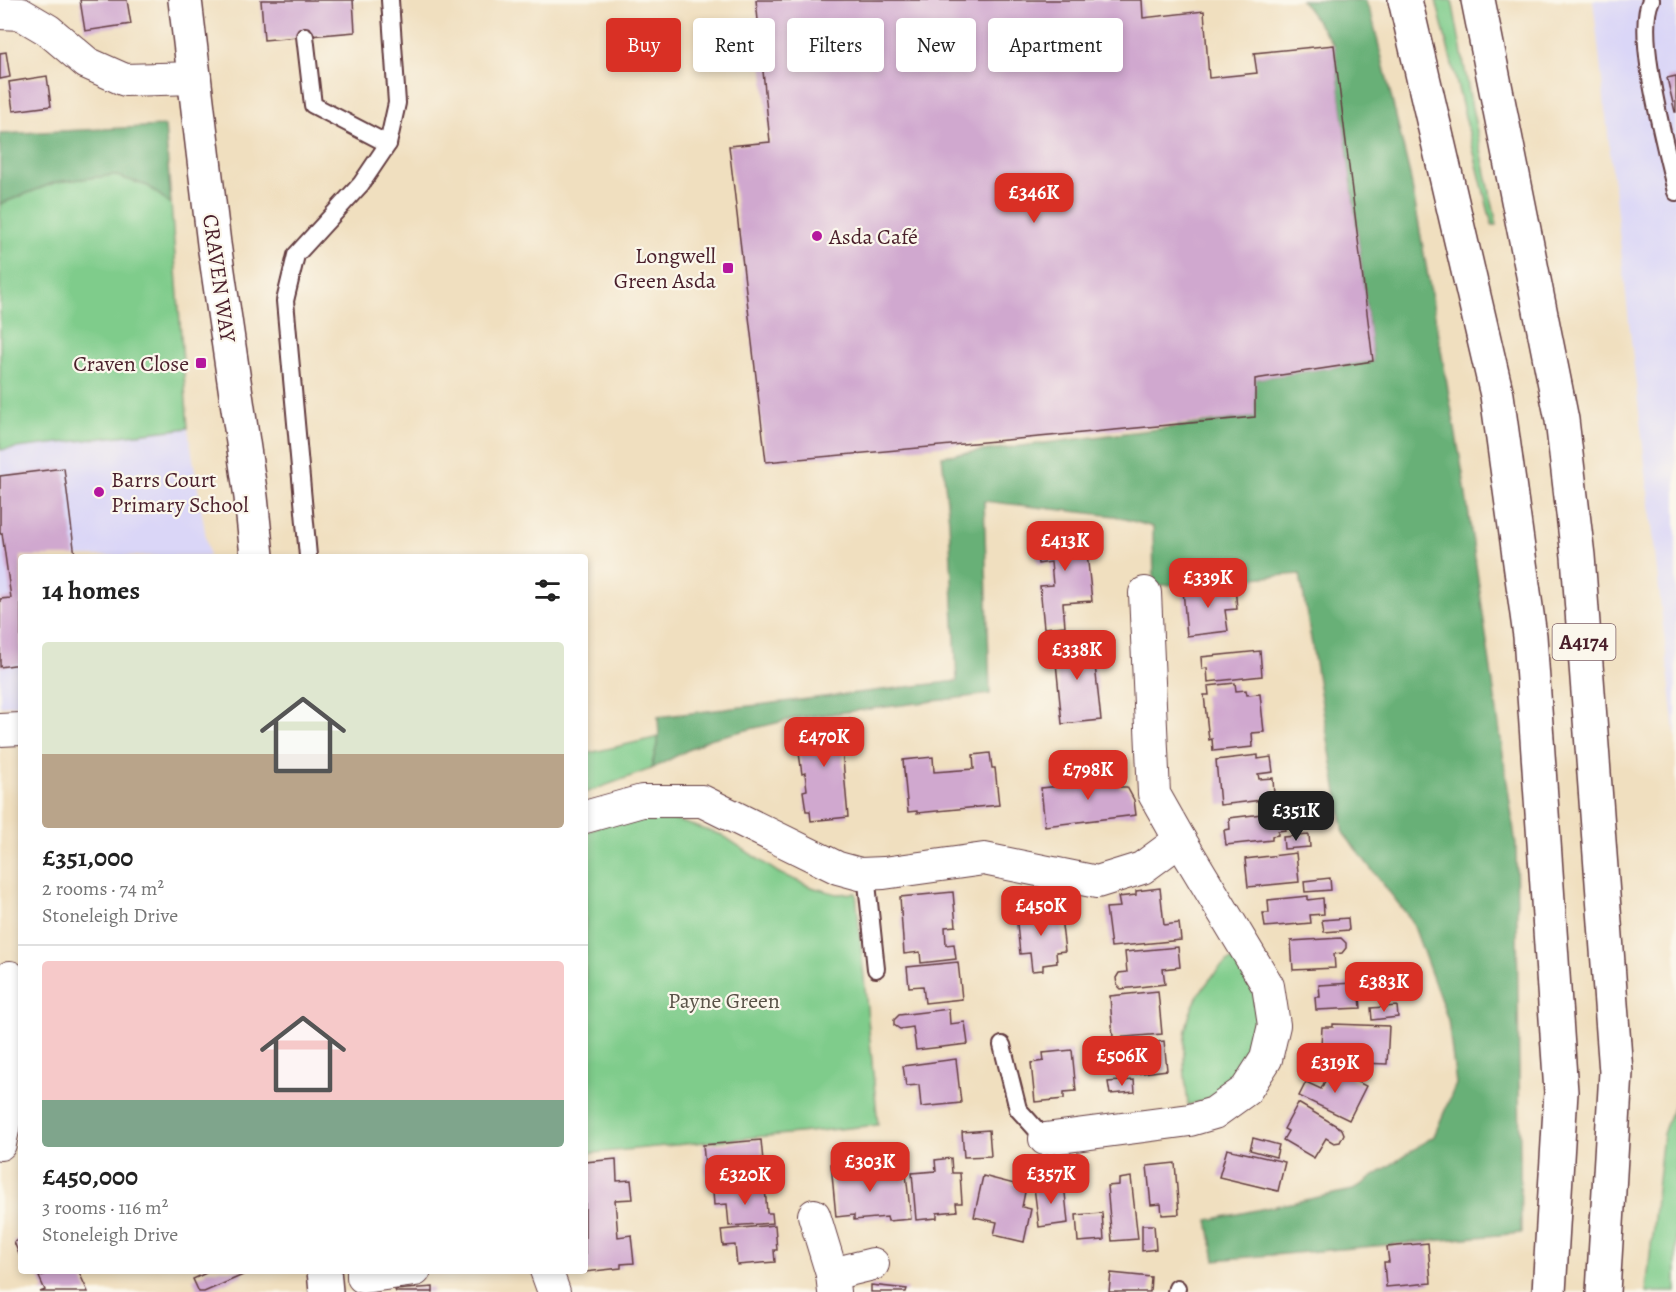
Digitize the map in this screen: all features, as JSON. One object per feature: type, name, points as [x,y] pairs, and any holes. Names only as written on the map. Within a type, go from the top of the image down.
[{"type":"main road","name":"CRAVEN WAY","points":[[185,0],[214,244],[251,497],[257,554]]},
{"type":"main road","name":"A4174","points":[[1405,0],[1497,395],[1530,636],[1561,1092],[1549,1292]]},
{"type":"main road","name":"A4174","points":[[1478,0],[1562,420],[1578,556],[1616,1071],[1603,1292]]},
{"type":"main road","points":[[324,1274],[326,1292]]},
{"type":"street","points":[[0,13],[21,14],[48,30],[87,63],[125,80],[195,78]]},
{"type":"street","points":[[1046,1139],[1190,1120],[1214,1113],[1246,1090],[1266,1059],[1274,1025],[1268,986],[1154,794],[1145,592]]},
{"type":"street","points":[[0,730],[18,729]]},
{"type":"street","points":[[588,816],[642,801],[702,801],[838,868],[860,874],[984,859],[1097,882],[1142,868],[1180,840]]},
{"type":"street","points":[[0,1144],[15,1073],[10,977]]},
{"type":"street","points":[[814,1215],[833,1283],[873,1263]]},
{"type":"street","points":[[363,1274],[363,1277],[386,1274]]},
{"type":"street","points":[[547,1274],[554,1292]]},
{"type":"lane","points":[[308,554],[285,301],[296,255],[361,184],[388,144],[397,103],[390,0]]},
{"type":"lane","points":[[1646,5],[1649,65],[1676,192]]},
{"type":"lane","points":[[305,36],[313,105],[388,144]]},
{"type":"lane","points":[[866,874],[876,969]]},
{"type":"lane","points":[[1002,1045],[1018,1109],[1046,1139]]},
{"type":"shaded area","points":[[1593,0],[1676,0],[1676,741]]},
{"type":"shaded area","name":"Barrs Court Primary School","points":[[0,204],[171,204],[188,428],[209,554],[18,554],[18,704],[0,706]]},
{"type":"green space","points":[[1301,0],[1365,0],[1372,17],[1410,175],[1463,474],[1516,845],[1521,1233],[1215,1260],[1208,1220],[1353,1190],[1434,1136],[1456,1084],[1448,1020],[1412,921],[1344,834],[1300,574],[1154,586],[1153,527],[1115,516],[984,501],[990,694],[797,718],[709,739],[651,769],[659,737],[658,717],[957,681],[949,521],[942,456],[1254,417],[1255,379],[1373,361],[1334,45]]},
{"type":"green space","points":[[1436,0],[1452,0],[1497,225],[1492,225]]},
{"type":"green space","points":[[165,126],[171,204],[148,186],[114,175],[56,182],[0,204],[0,134]]},
{"type":"green space","name":"Barrs Court Primary School","points":[[114,175],[148,186],[171,204],[188,428],[0,450],[0,204],[56,182]]},
{"type":"green space","points":[[659,737],[651,769],[588,792],[588,753]]},
{"type":"green space","name":"Payne Green","points":[[656,814],[722,835],[779,873],[811,887],[837,894],[856,893],[878,1125],[588,1154],[588,831],[605,822]]},
{"type":"green space","points":[[1236,958],[1249,981],[1256,1000],[1258,1021],[1256,1047],[1231,1086],[1219,1096],[1188,1105],[1184,1041],[1191,1011],[1198,996],[1214,974],[1223,965]]},
{"type":"green space","points":[[1676,1097],[1676,1292],[1646,1292],[1663,1134]]},
{"type":"building","points":[[80,0],[127,0],[131,24],[85,31]]},
{"type":"building","points":[[261,0],[353,0],[355,32],[264,40]]},
{"type":"building","points":[[756,0],[1142,0],[1143,18],[1204,11],[1209,78],[1257,73],[1254,53],[1334,45],[1373,361],[1255,379],[1255,417],[766,462],[729,146],[770,142],[763,72],[775,72],[775,18],[758,18]]},
{"type":"building","points":[[6,52],[10,77],[0,79],[0,53]]},
{"type":"building","points":[[47,76],[51,106],[13,111],[9,82]]},
{"type":"building","points":[[1676,76],[1676,112],[1675,112],[1667,78]]},
{"type":"building","points":[[64,468],[75,554],[18,554],[18,664],[0,667],[0,599],[11,598],[2,533],[0,534],[0,476]]},
{"type":"building","points":[[1084,524],[1092,601],[1063,603],[1065,626],[1044,628],[1040,586],[1053,585],[1051,562],[1038,564],[1036,549],[1049,548],[1047,528]]},
{"type":"building","points":[[1235,586],[1237,609],[1225,610],[1228,631],[1187,636],[1183,590]]},
{"type":"building","points":[[1092,638],[1101,720],[1062,724],[1054,642]]},
{"type":"building","points":[[1260,651],[1262,676],[1208,682],[1207,668],[1202,669],[1201,657]]},
{"type":"building","points":[[1235,683],[1236,691],[1246,690],[1247,695],[1260,694],[1264,732],[1252,733],[1253,747],[1213,751],[1212,739],[1209,740],[1204,695],[1209,695],[1208,686]]},
{"type":"building","points":[[850,719],[852,736],[841,737],[848,817],[811,821],[810,811],[806,811],[803,791],[807,790],[805,773],[802,774],[799,753],[804,753],[804,745],[797,746],[796,735],[802,734],[801,723]]},
{"type":"building","points":[[990,753],[992,768],[995,768],[999,805],[908,812],[903,760],[933,757],[934,772],[974,769],[973,755]]},
{"type":"building","points":[[1258,755],[1258,759],[1271,757],[1273,772],[1258,774],[1259,779],[1273,778],[1274,796],[1262,798],[1262,800],[1220,805],[1216,760]]},
{"type":"building","points":[[1118,769],[1120,787],[1127,787],[1134,800],[1136,815],[1045,826],[1041,788],[1101,782],[1099,771]]},
{"type":"building","points":[[1299,795],[1301,807],[1274,809],[1273,798]]},
{"type":"building","points":[[1270,813],[1270,818],[1283,817],[1285,830],[1278,831],[1278,835],[1272,836],[1272,840],[1226,845],[1224,830],[1230,829],[1229,818]]},
{"type":"building","points":[[1309,835],[1310,847],[1284,849],[1283,837]]},
{"type":"building","points":[[1296,853],[1299,882],[1248,887],[1245,859]]},
{"type":"building","points":[[1330,878],[1331,890],[1305,892],[1304,881]]},
{"type":"building","points":[[1160,888],[1164,925],[1179,923],[1181,940],[1111,947],[1106,908],[1120,907],[1118,897],[1136,895],[1136,891]]},
{"type":"building","points":[[953,892],[956,926],[945,927],[946,945],[954,944],[956,959],[921,963],[920,952],[904,954],[900,897]]},
{"type":"building","points":[[1308,896],[1308,900],[1323,898],[1324,914],[1310,915],[1311,923],[1265,927],[1263,913],[1269,913],[1268,900]]},
{"type":"building","points":[[1060,909],[1065,951],[1056,952],[1057,963],[1043,965],[1043,970],[1032,971],[1030,953],[1020,954],[1016,914]]},
{"type":"building","points":[[1348,918],[1349,930],[1324,932],[1322,920]]},
{"type":"building","points":[[1341,938],[1346,943],[1346,948],[1342,953],[1334,954],[1335,968],[1293,970],[1291,941]]},
{"type":"building","points":[[1178,947],[1180,967],[1163,969],[1165,984],[1121,989],[1117,985],[1116,978],[1119,973],[1127,972],[1125,952]]},
{"type":"building","points":[[958,962],[962,999],[925,1003],[923,986],[909,987],[907,967]]},
{"type":"building","points":[[1377,966],[1379,978],[1353,980],[1351,969]]},
{"type":"building","points":[[1370,982],[1371,996],[1360,997],[1361,1008],[1316,1010],[1315,997],[1320,997],[1319,985]]},
{"type":"building","points":[[1158,991],[1162,1034],[1113,1038],[1110,996]]},
{"type":"building","points":[[1397,1006],[1398,1017],[1372,1020],[1371,1008]]},
{"type":"building","points":[[949,1009],[950,1024],[965,1022],[968,1044],[916,1050],[913,1027],[900,1029],[894,1025],[894,1020],[899,1015]]},
{"type":"building","points":[[1333,1024],[1389,1026],[1387,1064],[1335,1062],[1335,1046],[1321,1046],[1322,1027],[1333,1027]]},
{"type":"building","points":[[1164,1041],[1167,1070],[1127,1075],[1123,1046]]},
{"type":"building","points":[[1072,1050],[1076,1091],[1064,1092],[1064,1099],[1035,1102],[1031,1063],[1044,1061],[1043,1053]]},
{"type":"building","points":[[956,1059],[961,1103],[921,1107],[919,1085],[906,1086],[903,1066]]},
{"type":"building","points":[[1331,1069],[1366,1086],[1349,1120],[1299,1096],[1306,1082],[1321,1089]]},
{"type":"building","points":[[1134,1080],[1135,1092],[1110,1094],[1108,1082]]},
{"type":"building","points":[[1298,1103],[1342,1129],[1344,1134],[1340,1142],[1334,1143],[1326,1138],[1314,1158],[1283,1140],[1288,1131],[1284,1129]]},
{"type":"building","points":[[989,1130],[991,1156],[964,1157],[962,1132]]},
{"type":"building","points":[[1253,1138],[1279,1145],[1276,1157],[1250,1150]]},
{"type":"building","points":[[761,1140],[763,1161],[767,1160],[769,1182],[707,1187],[703,1145]]},
{"type":"building","points":[[1227,1149],[1285,1162],[1278,1191],[1219,1177]]},
{"type":"building","points":[[951,1158],[952,1173],[960,1173],[962,1203],[956,1203],[957,1211],[937,1213],[937,1218],[916,1220],[912,1173],[936,1171],[935,1160]]},
{"type":"building","points":[[616,1159],[617,1181],[631,1180],[633,1199],[615,1200],[618,1237],[631,1235],[634,1263],[621,1264],[621,1268],[588,1272],[588,1162]]},
{"type":"building","points":[[883,1160],[884,1176],[906,1174],[911,1219],[888,1221],[887,1217],[854,1220],[854,1215],[836,1217],[831,1164],[850,1162],[854,1166],[855,1177],[867,1176],[866,1162]]},
{"type":"building","points":[[1175,1163],[1179,1214],[1162,1215],[1161,1204],[1151,1205],[1147,1166]]},
{"type":"building","points":[[983,1176],[1026,1187],[1022,1207],[1031,1209],[1024,1242],[994,1235],[997,1222],[974,1217]]},
{"type":"building","points":[[1131,1177],[1138,1239],[1112,1241],[1107,1186],[1119,1185],[1119,1179]]},
{"type":"building","points":[[1064,1183],[1068,1223],[1039,1227],[1034,1187]]},
{"type":"building","points":[[765,1187],[767,1213],[772,1213],[773,1223],[729,1226],[727,1204],[714,1205],[713,1191]]},
{"type":"building","points":[[1102,1213],[1104,1240],[1078,1242],[1076,1215]]},
{"type":"building","points":[[775,1225],[777,1250],[774,1250],[775,1262],[737,1265],[735,1245],[723,1246],[721,1230]]},
{"type":"building","points":[[1142,1225],[1154,1225],[1156,1249],[1142,1251]]},
{"type":"building","points":[[18,1240],[18,1252],[14,1242]]},
{"type":"building","points":[[1428,1243],[1431,1283],[1386,1287],[1384,1262],[1389,1262],[1387,1247]]},
{"type":"building","points":[[1111,1273],[1151,1277],[1150,1292],[1109,1292]]},
{"type":"building","points":[[46,1274],[80,1274],[88,1292],[40,1292],[45,1290],[39,1277]]},
{"type":"building","points":[[204,1274],[243,1275],[204,1292],[199,1292],[193,1279]]},
{"type":"building","points":[[871,1285],[907,1289],[906,1292],[871,1292]]},
{"type":"building","points":[[433,1287],[433,1292],[396,1292],[395,1290]]},
{"type":"place","name":"Asda Café","points":[[817,236]]},
{"type":"place","name":"Longwell Green Asda","points":[[728,268]]},
{"type":"place","name":"Craven Close","points":[[201,363]]},
{"type":"place","name":"Barrs Court Primary School","points":[[99,492]]}]
